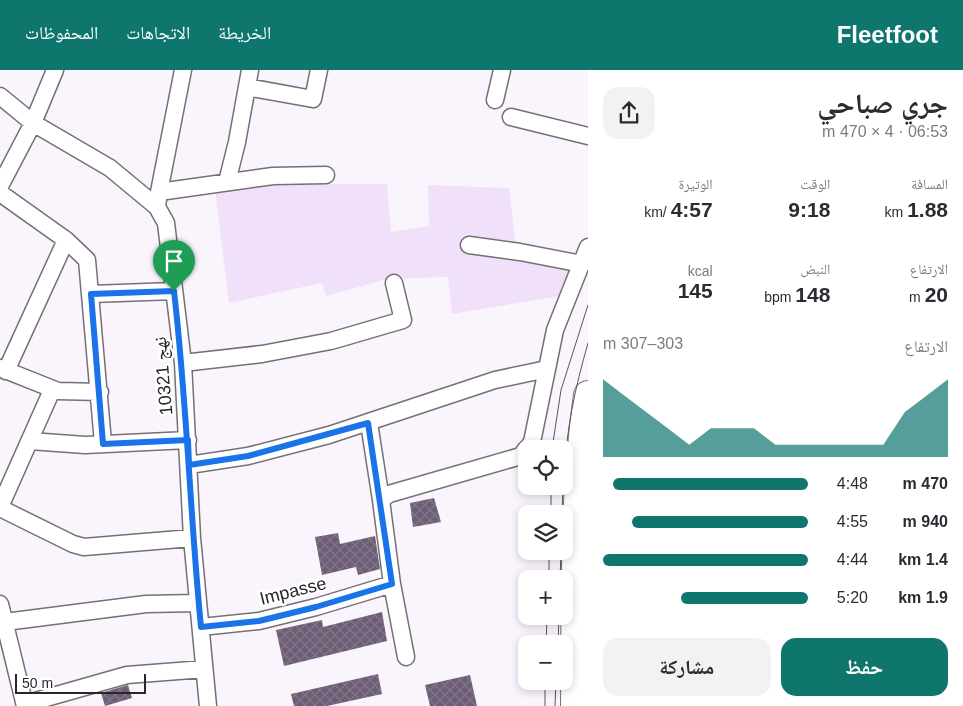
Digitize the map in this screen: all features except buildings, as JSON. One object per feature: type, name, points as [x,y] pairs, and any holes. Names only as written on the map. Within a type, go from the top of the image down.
[{"type":"highway","points":[[575,706],[576,523],[580,453],[588,395]]},
{"type":"street","points":[[0,186],[32,123],[55,70]]},
{"type":"street","points":[[183,70],[158,199],[227,182],[273,176],[326,175]]},
{"type":"street","points":[[227,182],[250,70]]},
{"type":"street","points":[[247,88],[313,99],[319,70]]},
{"type":"street","points":[[495,100],[502,70]]},
{"type":"street","name":"نهج 10321","points":[[0,96],[32,123],[110,168],[158,199],[168,230],[183,363],[192,538],[208,706]]},
{"type":"street","points":[[511,117],[588,136]]},
{"type":"street","points":[[0,193],[66,240],[85,256],[91,294],[103,444]]},
{"type":"street","points":[[66,240],[3,370],[52,390],[100,392]]},
{"type":"street","points":[[469,245],[520,252],[582,264]]},
{"type":"street","points":[[532,440],[555,330],[588,247]]},
{"type":"street","points":[[183,363],[262,354],[331,342],[403,320],[394,283]]},
{"type":"street","points":[[91,294],[174,291]]},
{"type":"street","points":[[189,465],[248,456],[368,423],[496,380],[547,369]]},
{"type":"street","points":[[52,390],[2,500],[73,544],[84,547],[192,538]]},
{"type":"street","points":[[368,423],[381,500],[392,584],[406,657]]},
{"type":"street","points":[[30,441],[85,445],[188,440]]},
{"type":"street","points":[[381,500],[389,494],[518,457]]},
{"type":"street","name":"Impasse","points":[[201,627],[259,621],[316,607],[392,584]]},
{"type":"street","points":[[5,622],[146,604],[198,603]]},
{"type":"street","points":[[0,604],[25,705],[127,675],[204,669]]},
{"type":"shaded area","points":[[275,184],[387,184],[391,232],[429,226],[428,185],[509,188],[516,247],[576,255],[559,296],[452,314],[448,277],[387,279],[326,296],[322,283],[229,303],[215,189]]},
{"type":"tram line","points":[[553,440],[561,390],[588,305]]},
{"type":"tram line","points":[[567,440],[579,376],[588,343]]},
{"type":"tram line","points":[[551,495],[551,505]]},
{"type":"tram line","points":[[562,505],[563,495]]},
{"type":"tram line","points":[[549,560],[549,570]]},
{"type":"tram line","points":[[560,570],[561,560]]},
{"type":"tram line","points":[[546,635],[547,625]]},
{"type":"tram line","points":[[558,635],[559,625]]},
{"type":"tram line","points":[[545,690],[545,706]]},
{"type":"tram line","points":[[555,706],[556,690]]},
{"type":"route","points":[[174,291],[91,294],[103,444],[188,440],[189,465],[248,456],[368,423],[381,500],[392,584],[316,607],[259,621],[201,627],[192,538],[189,465],[188,440],[183,363],[174,291]]}]
